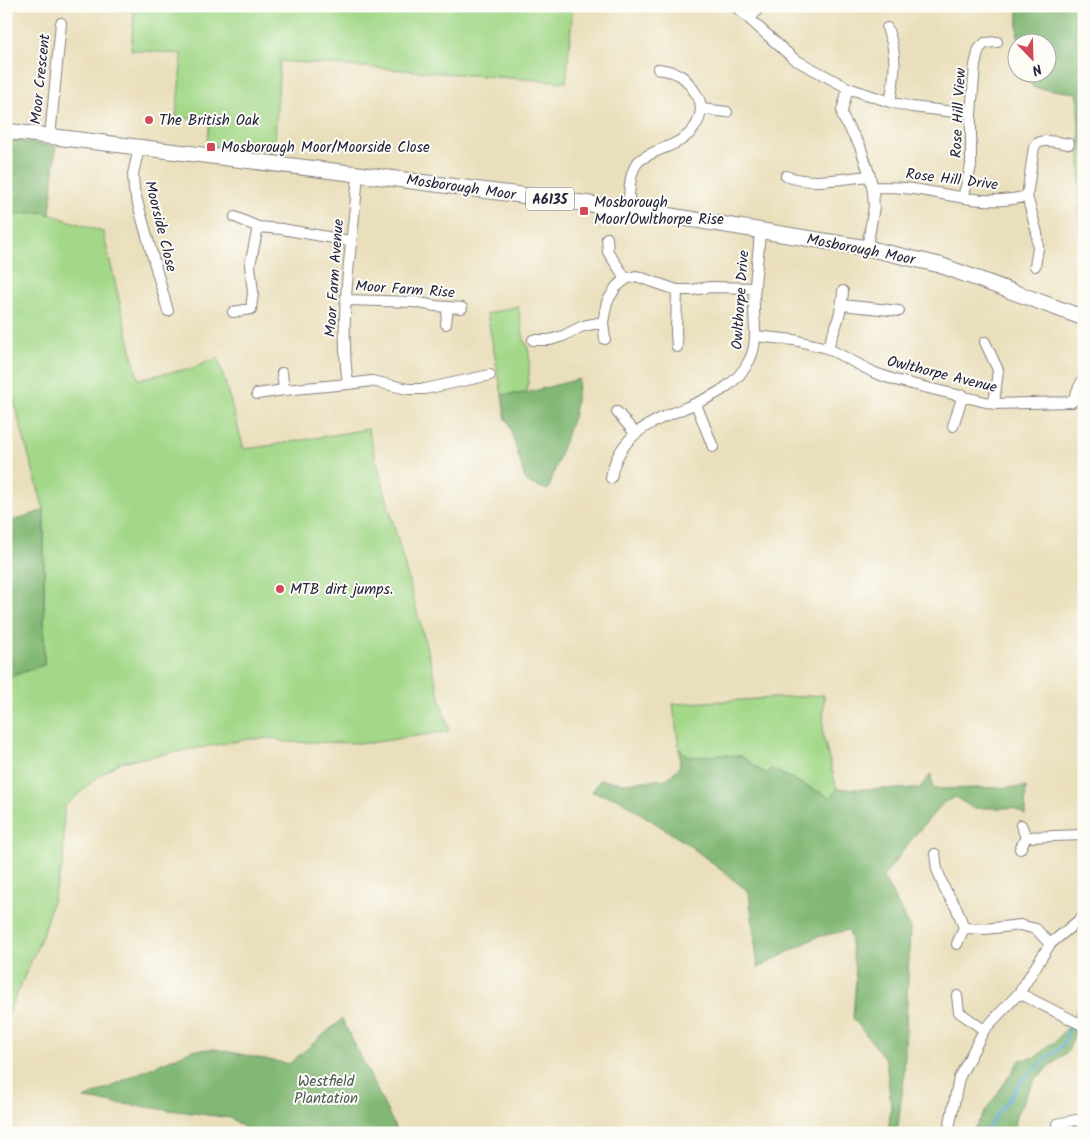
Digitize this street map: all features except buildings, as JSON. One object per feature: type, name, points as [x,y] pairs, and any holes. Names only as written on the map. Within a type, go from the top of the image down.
[{"type":"main road","name":"Mosborough Moor","points":[[6,132],[358,174],[628,209],[867,248],[940,265],[1084,318]]},
{"type":"street","points":[[735,6],[751,18],[794,59],[848,88],[912,107],[971,114]]},
{"type":"street","points":[[751,18],[760,6]]},
{"type":"street","name":"Moor Crescent","points":[[50,137],[60,23]]},
{"type":"street","points":[[888,28],[892,38],[896,68],[890,102]]},
{"type":"street","name":"Rose Hill View","points":[[962,198],[971,166],[971,114],[975,65],[979,49],[985,43],[997,42]]},
{"type":"street","points":[[628,209],[634,170],[640,161],[684,138],[700,118],[702,109],[699,98],[687,79],[672,71],[658,69]]},
{"type":"street","points":[[848,88],[842,110],[844,118],[860,146],[872,187],[874,207],[867,248]]},
{"type":"street","points":[[702,109],[727,112]]},
{"type":"street","points":[[1035,266],[1038,248],[1037,233],[1027,196],[1035,144],[1044,141],[1069,144]]},
{"type":"street","name":"Moorside Close","points":[[139,148],[133,174],[134,190],[168,311]]},
{"type":"street","name":"Moor Farm Avenue","points":[[348,384],[344,360],[344,339],[350,240],[358,174]]},
{"type":"street","points":[[786,176],[792,179],[812,181],[870,176]]},
{"type":"street","name":"Rose Hill Drive","points":[[872,187],[904,188],[962,198],[996,201],[1014,200],[1027,196]]},
{"type":"street","points":[[235,217],[258,227],[350,240]]},
{"type":"street","points":[[233,312],[251,308],[253,293],[250,265],[258,227]]},
{"type":"street","name":"Owlthorpe Drive","points":[[611,478],[616,460],[635,433],[649,423],[696,404],[727,387],[742,374],[754,349],[755,288],[760,230]]},
{"type":"street","points":[[607,238],[608,252],[626,279]]},
{"type":"street","points":[[605,339],[602,322],[608,302],[616,287],[626,279],[636,276],[677,290],[710,287],[755,288]]},
{"type":"street","points":[[677,290],[677,346]]},
{"type":"street","points":[[828,348],[837,325],[843,291]]},
{"type":"street","name":"Moor Farm Rise","points":[[347,300],[414,302],[462,308]]},
{"type":"street","points":[[842,305],[899,312]]},
{"type":"street","points":[[446,324],[448,307]]},
{"type":"street","points":[[533,340],[550,340],[583,326],[602,322]]},
{"type":"street","name":"Owlthorpe Avenue","points":[[755,336],[794,340],[828,348],[875,373],[895,380],[994,404],[1072,402],[1084,377]]},
{"type":"street","points":[[985,342],[998,370],[994,404]]},
{"type":"street","points":[[282,373],[284,390]]},
{"type":"street","points":[[257,394],[372,381],[408,390],[424,389],[490,375]]},
{"type":"street","points":[[953,426],[963,395]]},
{"type":"street","points":[[696,404],[713,447]]},
{"type":"street","points":[[617,412],[635,433]]},
{"type":"street","points":[[1020,849],[1026,836],[1021,825]]},
{"type":"street","points":[[1026,836],[1084,835]]},
{"type":"street","points":[[935,854],[937,869],[942,882],[957,908],[964,928],[958,944]]},
{"type":"street","points":[[948,1133],[959,1078],[984,1030],[1019,994],[1050,944],[1084,916]]},
{"type":"street","points":[[964,928],[985,929],[1020,925],[1036,930],[1050,944]]},
{"type":"street","points":[[1019,994],[1082,1025]]},
{"type":"street","points":[[957,996],[959,1012],[984,1030]]},
{"type":"street","points":[[1057,1124],[1076,1120],[1084,1123]]},
{"type":"green space","points":[[85,6],[573,6],[566,82],[280,61],[274,155],[206,147],[210,121],[176,117],[182,54],[131,50],[134,11]]},
{"type":"green space","points":[[1018,6],[1084,6],[1084,144],[1080,145],[1077,93],[1034,88],[1029,82],[1058,82],[1058,32],[1018,32]]},
{"type":"green space","points":[[12,140],[56,147],[50,215],[43,212],[6,215]]},
{"type":"green space","points":[[1084,144],[1084,304],[1080,302],[1080,145]]},
{"type":"green space","points":[[43,212],[103,232],[138,379],[192,368],[218,358],[244,449],[368,429],[449,731],[370,743],[284,742],[275,738],[249,739],[120,762],[95,779],[64,807],[63,864],[42,936],[6,1019],[6,678],[44,665],[44,510],[6,374],[6,215]]},
{"type":"green space","points":[[518,306],[524,340],[529,351],[529,373],[526,393],[502,395],[487,314]]},
{"type":"green space","points":[[579,379],[574,414],[548,490],[526,482],[508,420],[506,420],[502,395],[526,393]]},
{"type":"green space","points":[[44,510],[44,665],[6,678],[6,523]]},
{"type":"green space","points":[[824,695],[823,736],[837,789],[829,797],[772,769],[766,774],[741,756],[688,757],[679,748],[673,704]]},
{"type":"green space","points":[[679,748],[688,757],[741,756],[766,774],[771,769],[829,797],[837,789],[919,789],[931,774],[933,789],[1026,787],[1025,815],[1014,808],[972,808],[956,797],[944,802],[915,835],[883,877],[910,927],[904,1078],[897,1133],[888,1133],[891,1106],[886,1060],[853,1018],[856,977],[849,930],[817,937],[758,968],[749,892],[689,845],[617,798],[592,792],[600,780],[625,783],[667,779],[680,766]]},
{"type":"green space","name":"Westfield Plantation","points":[[342,1019],[398,1133],[251,1133],[231,1118],[84,1099],[192,1050],[215,1049],[289,1064]]},
{"type":"green space","points":[[1068,1026],[1077,1029],[1068,1051],[1035,1079],[1016,1115],[1013,1133],[971,1133],[1020,1060],[1036,1057],[1047,1046],[1055,1042]]},
{"type":"waterway","points":[[1074,1017],[1084,993]]},
{"type":"waterway","points":[[984,1133],[1024,1078],[1063,1045],[1072,1022]]},
{"type":"place","name":"The British Oak","points":[[149,120]]},
{"type":"place","name":"Mosborough Moor/Moorside Close","points":[[211,147]]},
{"type":"place","name":"Mosborough Moor/Owlthorpe Rise","points":[[584,211]]},
{"type":"place","name":"MTB dirt jumps.","points":[[280,589]]}]
